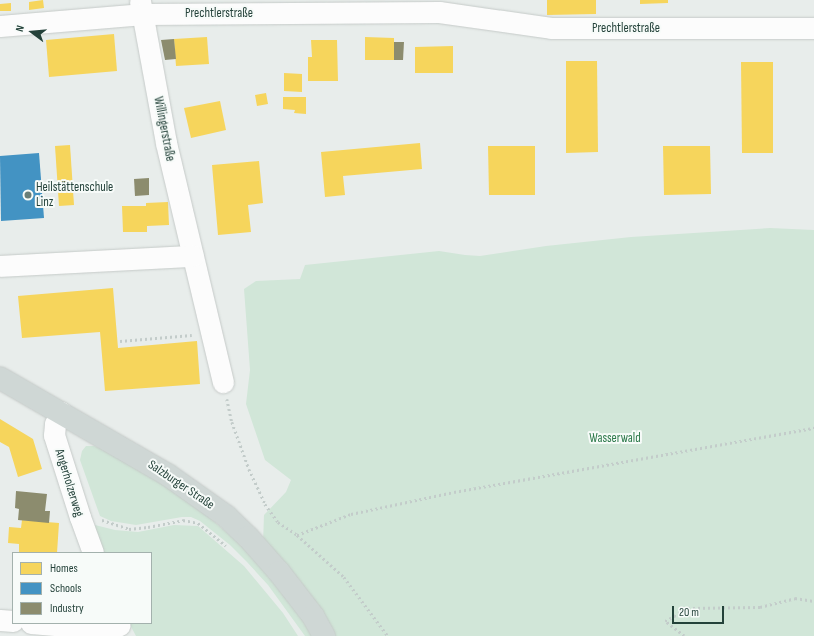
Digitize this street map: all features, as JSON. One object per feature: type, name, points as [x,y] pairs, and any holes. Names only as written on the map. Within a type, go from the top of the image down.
[{"type":"main road","name":"Salzburger Straße","points":[[0,378],[168,475],[226,516],[248,537],[279,572],[312,616],[324,636]]},
{"type":"street","name":"Prechtlerstraße","points":[[0,26],[142,7],[439,6],[551,28],[814,28]]},
{"type":"street","name":"Willingerstraße","points":[[142,7],[166,144],[223,382]]},
{"type":"street","points":[[0,266],[193,256]]},
{"type":"street","name":"Angerholzerweg","points":[[61,412],[55,424],[54,435],[93,552]]},
{"type":"street","points":[[0,620],[12,622]]},
{"type":"street","points":[[43,624],[103,629],[122,628]]},
{"type":"path","points":[[120,341],[193,335]]},
{"type":"path","points":[[223,382],[232,422],[249,469],[265,504],[278,522],[297,535],[344,577],[388,636]]},
{"type":"path","points":[[297,535],[351,514],[447,494],[814,428]]},
{"type":"path","points":[[97,517],[129,528],[183,520],[198,523],[231,550]]},
{"type":"path","points":[[684,636],[665,621],[688,608],[760,607],[795,598],[814,601]]},
{"type":"green space","name":"Wasserwald","points":[[770,228],[814,230],[814,636],[331,636],[263,543],[264,515],[286,492],[291,480],[265,460],[246,404],[250,370],[244,289],[256,281],[300,279],[305,265],[439,251],[480,256],[546,246],[631,237]]},
{"type":"green space","points":[[86,446],[94,446],[109,451],[158,480],[203,512],[238,542],[269,573],[295,606],[313,636],[305,636],[268,585],[247,562],[230,545],[200,521],[191,517],[182,517],[136,525],[111,521],[100,516],[80,460],[82,451]]},
{"type":"green space","points":[[91,524],[115,530],[138,532],[174,525],[198,526],[244,566],[283,613],[298,636],[136,636],[130,624],[152,624],[152,552],[101,552]]},
{"type":"building: Homes","points":[[43,0],[44,8],[29,10],[29,2]]},
{"type":"building: Homes","points":[[547,0],[596,0],[596,14],[547,15]]},
{"type":"building: Homes","points":[[640,0],[668,0],[668,3],[640,4]]},
{"type":"building: Homes","points":[[11,3],[11,11],[0,11],[0,4]]},
{"type":"building: Homes","points":[[114,34],[117,71],[49,77],[46,40]]},
{"type":"building: Homes","points":[[207,37],[209,64],[176,66],[174,39]]},
{"type":"building: Homes","points":[[365,37],[394,38],[394,60],[365,60]]},
{"type":"building: Homes","points":[[311,40],[337,40],[338,81],[308,81],[308,57],[312,57]]},
{"type":"building: Homes","points":[[453,46],[453,73],[415,73],[415,47]]},
{"type":"building: Homes","points":[[566,61],[597,61],[598,152],[566,153]]},
{"type":"building: Homes","points":[[741,62],[773,62],[773,153],[742,153]]},
{"type":"building: Homes","points":[[284,73],[302,74],[302,92],[284,91]]},
{"type":"building: Homes","points":[[266,93],[268,104],[257,106],[255,95]]},
{"type":"building: Homes","points":[[283,97],[306,97],[306,114],[294,113],[295,110],[283,109]]},
{"type":"building: Homes","points":[[220,101],[226,130],[191,138],[184,108]]},
{"type":"building: Homes","points":[[420,143],[422,169],[343,176],[345,195],[325,197],[321,152]]},
{"type":"building: Homes","points":[[70,145],[74,205],[59,206],[55,146]]},
{"type":"building: Homes","points":[[488,146],[535,146],[535,195],[489,195]]},
{"type":"building: Homes","points":[[663,146],[710,146],[711,194],[664,195]]},
{"type":"building: Homes","points":[[259,161],[263,203],[248,205],[251,232],[218,235],[212,165]]},
{"type":"building: Homes","points":[[168,202],[169,225],[147,226],[147,232],[123,232],[122,206],[146,206],[146,203]]},
{"type":"building: Homes","points":[[113,288],[118,348],[197,341],[200,384],[105,391],[100,332],[22,338],[18,296]]},
{"type":"building: Homes","points":[[0,419],[33,439],[42,469],[18,477],[9,447],[0,442]]},
{"type":"building: Homes","points":[[22,520],[59,523],[57,552],[19,552],[19,544],[8,543],[9,527],[21,528]]},
{"type":"building: Schools","points":[[39,153],[44,218],[1,221],[0,156]]},
{"type":"building: Industry","points":[[174,39],[176,59],[165,60],[161,40]]},
{"type":"building: Industry","points":[[394,42],[404,42],[403,60],[394,60]]},
{"type":"building: Industry","points":[[149,178],[149,195],[135,196],[134,179]]},
{"type":"building: Industry","points":[[16,491],[47,494],[45,511],[50,511],[49,523],[18,520],[19,509],[15,508]]},
{"type":"place","name":"Heilstättenschule Linz","points":[[28,195]]}]
